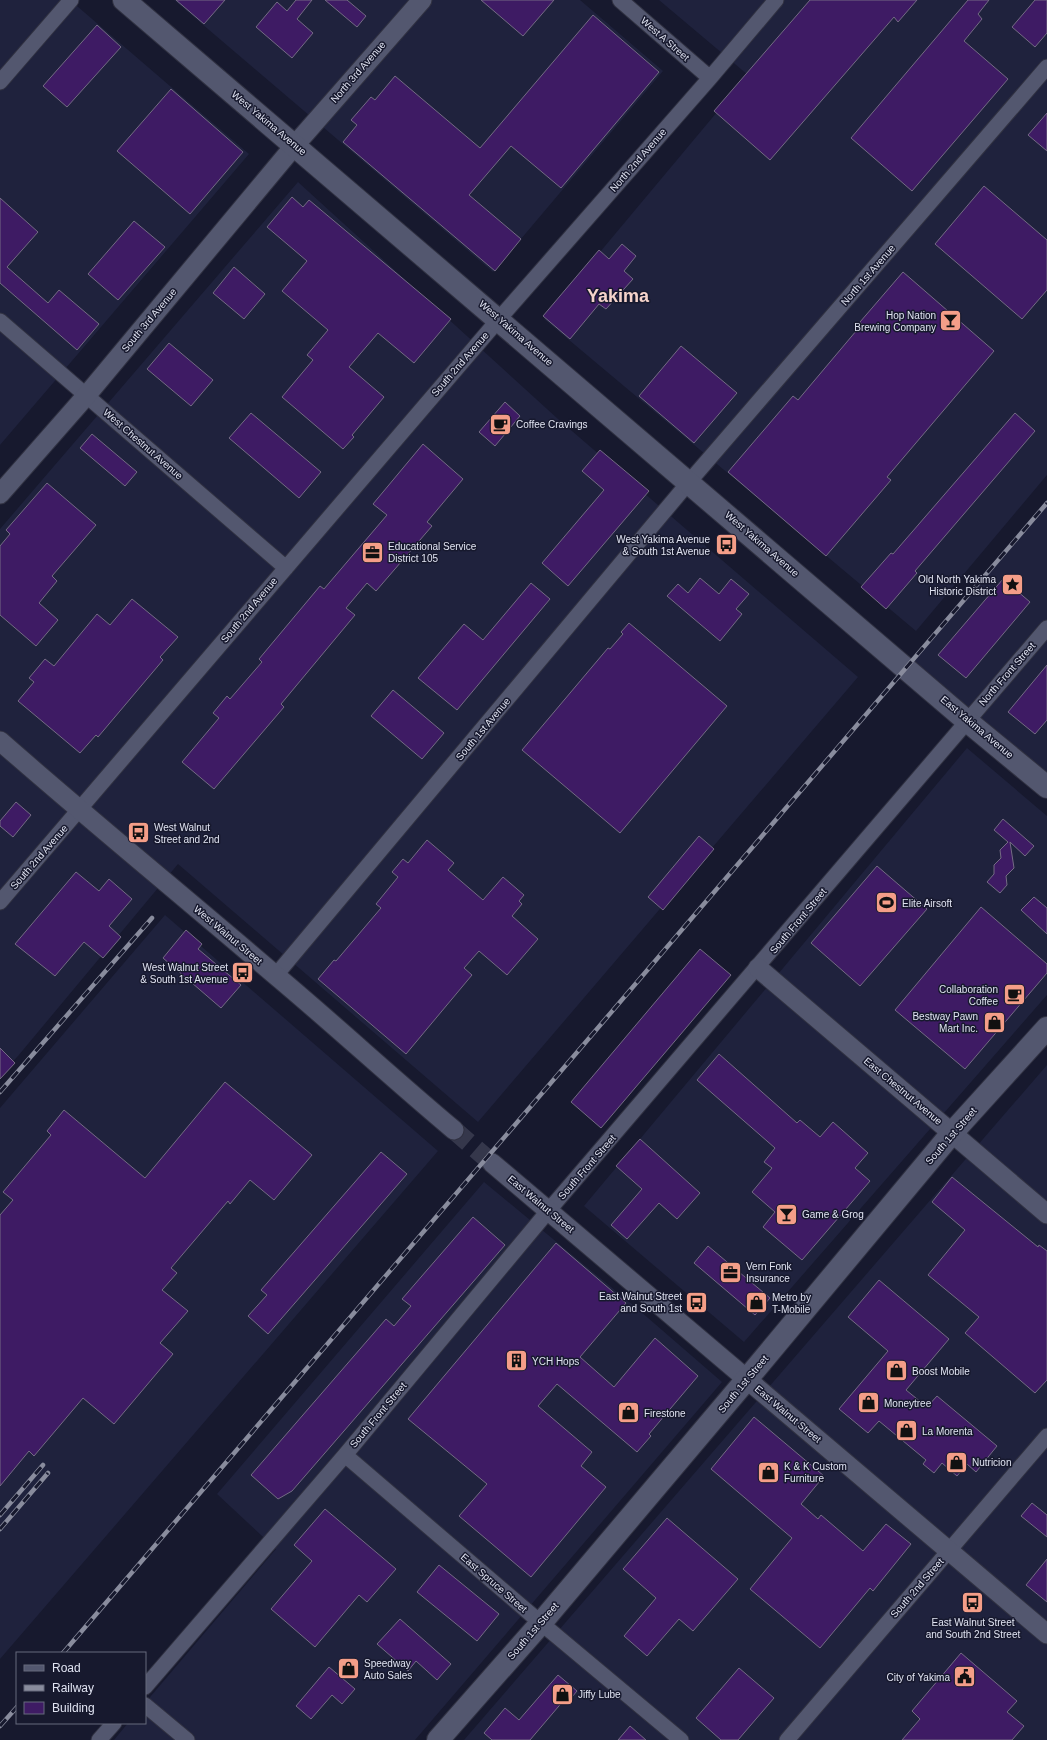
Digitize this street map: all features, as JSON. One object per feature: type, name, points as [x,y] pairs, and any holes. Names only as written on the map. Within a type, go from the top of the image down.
[{"type":"main road","name":"West Yakima Avenue","points":[[124,0],[906,668]]},
{"type":"main road","name":"East Yakima Avenue","points":[[906,668],[1047,787]]},
{"type":"main road","name":"South 1st Street","points":[[438,1740],[540,1623],[747,1379],[952,1133],[1047,1028]]},
{"type":"street","points":[[0,82],[71,0]]},
{"type":"street","name":"North 3rd Avenue","points":[[295,145],[422,0]]},
{"type":"street","name":"West A Street","points":[[620,0],[710,78]]},
{"type":"street","name":"North 2nd Avenue","points":[[499,319],[710,78],[776,0]]},
{"type":"street","name":"North 1st Avenue","points":[[689,482],[1047,67]]},
{"type":"street","name":"South 3rd Avenue","points":[[0,494],[86,396],[295,145]]},
{"type":"street","name":"South 2nd Avenue","points":[[0,902],[499,319]]},
{"type":"street","name":"West Chestnut Avenue","points":[[0,320],[286,568]]},
{"type":"street","name":"South 1st Avenue","points":[[276,975],[689,482]]},
{"type":"street","name":"North Front Street","points":[[968,720],[1047,628]]},
{"type":"street","name":"South Front Street","points":[[146,1686],[345,1455],[549,1210],[758,968],[968,720]]},
{"type":"street","name":"West Walnut Street","points":[[0,741],[79,811],[276,975],[383,1070],[454,1130]]},
{"type":"street","name":"East Chestnut Avenue","points":[[758,968],[1047,1214]]},
{"type":"street","name":"East Walnut Street","points":[[492,1163],[1047,1634]]},
{"type":"street","name":"South 2nd Street","points":[[787,1740],[1047,1436]]},
{"type":"street","name":"East Spruce Street","points":[[345,1455],[540,1623],[681,1740]]},
{"type":"street","points":[[146,1706],[187,1740]]},
{"type":"street","points":[[99,1740],[113,1724]]},
{"type":"shaded area","points":[[0,0],[70,0],[249,154],[0,445]]},
{"type":"shaded area","points":[[174,0],[580,0],[663,71],[493,272]]},
{"type":"shaded area","points":[[659,0],[1047,0],[1047,475],[916,631],[544,319],[748,75]]},
{"type":"shaded area","points":[[298,182],[558,419],[858,677],[478,1122],[178,864],[18,1056],[0,1075],[0,529]]},
{"type":"shaded area","name":"Old North Yakima Historic District","points":[[1047,503],[1047,787],[906,668]]},
{"type":"shaded area","points":[[967,748],[1047,816],[1047,995],[744,1342],[584,1206]]},
{"type":"shaded area","points":[[165,915],[438,1151],[0,1659],[0,1108]]},
{"type":"shaded area","points":[[1047,1065],[1047,1740],[464,1740]]},
{"type":"shaded area","points":[[484,1182],[640,1311],[722,1382],[415,1740],[114,1740],[127,1724],[146,1724],[146,1702],[276,1549],[217,1494]]},
{"type":"building","points":[[176,0],[225,0],[204,24]]},
{"type":"building","points":[[296,0],[312,0],[297,19],[313,33],[292,58],[256,27],[277,2],[287,11]]},
{"type":"building","points":[[325,0],[347,0],[366,16],[357,27]]},
{"type":"building","points":[[481,0],[554,0],[523,36]]},
{"type":"building","points":[[810,0],[917,0],[898,22],[894,17],[770,160],[714,111]]},
{"type":"building","points":[[968,0],[989,0],[978,14],[982,19],[964,41],[1008,79],[912,191],[851,138]]},
{"type":"building","points":[[1035,0],[1047,0],[1047,33],[1035,47],[1012,27]]},
{"type":"building","points":[[593,15],[659,72],[561,188],[511,146],[469,195],[521,239],[495,271],[343,142],[357,125],[351,120],[371,97],[375,100],[395,76],[480,148]]},
{"type":"building","points":[[97,25],[121,47],[67,107],[43,86]]},
{"type":"building","points":[[171,89],[243,152],[190,214],[117,151]]},
{"type":"building","points":[[1047,113],[1047,151],[1028,135]]},
{"type":"building","points":[[984,186],[1047,240],[1047,290],[1022,319],[935,244]]},
{"type":"building","points":[[292,197],[303,207],[309,200],[451,319],[414,363],[378,333],[349,367],[384,397],[352,435],[354,437],[343,449],[282,397],[313,360],[307,355],[328,330],[282,291],[307,261],[267,227]]},
{"type":"building","points":[[0,198],[38,232],[7,267],[48,303],[59,290],[99,324],[77,350],[0,283]]},
{"type":"building","points":[[134,221],[165,247],[118,300],[88,274]]},
{"type":"building","points":[[622,244],[636,256],[624,271],[633,279],[606,309],[599,304],[570,339],[543,316],[599,250],[609,259]]},
{"type":"building","points":[[234,267],[265,294],[244,319],[213,293]]},
{"type":"building","points":[[903,272],[994,351],[887,477],[891,480],[826,556],[728,472],[793,396],[798,400],[862,324],[860,322]]},
{"type":"building","points":[[169,343],[213,380],[191,406],[147,369]]},
{"type":"building","points":[[681,346],[737,393],[694,443],[639,396]]},
{"type":"building","points":[[505,402],[520,416],[495,446],[479,432]]},
{"type":"building","points":[[251,413],[321,472],[299,498],[229,438]]},
{"type":"building","points":[[1015,413],[1035,431],[915,571],[917,573],[886,609],[861,587],[891,553],[893,554]]},
{"type":"building","points":[[92,434],[137,472],[125,486],[80,448]]},
{"type":"building","points":[[423,444],[463,479],[427,522],[432,526],[376,591],[367,583],[346,608],[355,615],[281,704],[284,707],[214,789],[182,762],[219,718],[213,713],[227,696],[230,699],[262,662],[259,659],[320,586],[324,589],[387,515],[373,504]]},
{"type":"building","points":[[600,450],[649,491],[568,586],[542,563],[604,490],[582,471]]},
{"type":"building","points":[[47,483],[96,525],[52,576],[57,581],[39,603],[58,620],[36,646],[0,615],[0,546],[10,534],[6,530]]},
{"type":"building","points":[[700,578],[719,594],[731,579],[749,594],[736,609],[742,614],[720,641],[667,596],[678,584],[688,593]]},
{"type":"building","points":[[1003,579],[1030,602],[966,678],[938,655]]},
{"type":"building","points":[[531,583],[550,599],[457,710],[418,678],[464,624],[483,640]]},
{"type":"building","points":[[132,599],[178,637],[160,657],[163,660],[98,737],[96,735],[80,753],[18,701],[34,682],[29,678],[45,659],[54,666],[97,614],[110,625]]},
{"type":"building","points":[[629,623],[727,706],[620,833],[522,750],[608,648],[610,649],[623,634],[621,632]]},
{"type":"building","points":[[1047,665],[1047,720],[1035,734],[1008,712]]},
{"type":"building","points":[[393,690],[444,733],[422,759],[371,716]]},
{"type":"building","points":[[16,802],[31,815],[13,837],[0,826],[0,821]]},
{"type":"building","points":[[1003,819],[1034,846],[1025,856],[1010,842],[1014,868],[1006,876],[1007,885],[1000,893],[987,882],[994,874],[994,865],[1001,858],[1000,850],[1008,842],[994,830]]},
{"type":"building","points":[[699,836],[714,849],[663,910],[648,897]]},
{"type":"building","points":[[427,840],[454,863],[448,870],[483,900],[503,877],[524,895],[519,901],[522,904],[512,916],[538,939],[507,975],[479,951],[464,968],[472,975],[406,1054],[318,979],[334,960],[336,961],[381,908],[376,904],[398,877],[392,872],[403,859],[408,863]]},
{"type":"building","points":[[877,866],[927,909],[860,986],[811,943]]},
{"type":"building","points":[[76,872],[99,891],[109,879],[132,899],[109,926],[121,937],[103,958],[84,942],[55,976],[15,944]]},
{"type":"building","points":[[1034,897],[1047,908],[1047,934],[1021,910]]},
{"type":"building","points":[[981,907],[1047,964],[1047,973],[965,1069],[895,1010]]},
{"type":"building","points":[[186,930],[202,944],[198,949],[241,985],[221,1008],[163,958]]},
{"type":"building","points":[[700,949],[731,975],[601,1128],[571,1102]]},
{"type":"building","points":[[0,1048],[15,1063],[0,1079]]},
{"type":"building","points":[[719,1054],[797,1123],[800,1120],[820,1137],[833,1122],[868,1153],[855,1168],[870,1181],[802,1260],[763,1227],[775,1212],[752,1192],[772,1168],[764,1162],[775,1148],[697,1080]]},
{"type":"building","points":[[225,1082],[312,1155],[274,1200],[250,1180],[230,1204],[228,1201],[171,1268],[177,1273],[162,1290],[188,1311],[160,1343],[173,1354],[114,1424],[83,1398],[34,1456],[29,1451],[0,1486],[0,1215],[13,1200],[3,1192],[51,1135],[47,1131],[64,1110],[145,1178]]},
{"type":"building","points":[[640,1139],[700,1193],[677,1219],[659,1203],[627,1239],[611,1225],[642,1189],[616,1166]]},
{"type":"building","points":[[381,1152],[407,1174],[268,1334],[248,1316],[267,1295],[261,1290]]},
{"type":"building","points":[[952,1177],[1038,1247],[1039,1245],[1047,1251],[1047,1380],[1035,1393],[965,1333],[979,1317],[928,1275],[965,1230],[932,1202]]},
{"type":"building","points":[[473,1217],[505,1245],[292,1491],[278,1499],[251,1475],[386,1319],[394,1326],[411,1306],[402,1299]]},
{"type":"building","points":[[556,1243],[626,1303],[580,1357],[614,1387],[655,1338],[698,1376],[649,1434],[651,1436],[637,1452],[557,1384],[538,1406],[592,1452],[581,1466],[606,1487],[531,1577],[459,1516],[487,1484],[408,1419]]},
{"type":"building","points":[[708,1246],[770,1298],[755,1315],[694,1263]]},
{"type":"building","points":[[879,1280],[949,1339],[906,1390],[927,1407],[937,1396],[997,1446],[976,1472],[967,1464],[957,1476],[942,1463],[934,1473],[923,1464],[926,1460],[879,1421],[868,1433],[839,1409],[888,1351],[848,1317]]},
{"type":"building","points":[[754,1417],[824,1476],[801,1504],[818,1519],[821,1515],[863,1551],[886,1524],[911,1544],[873,1591],[870,1588],[820,1648],[750,1589],[792,1538],[711,1469]]},
{"type":"building","points":[[1032,1503],[1047,1515],[1047,1537],[1021,1516]]},
{"type":"building","points":[[325,1509],[396,1569],[367,1602],[359,1595],[315,1647],[271,1609],[312,1561],[294,1545]]},
{"type":"building","points":[[667,1518],[738,1579],[693,1631],[679,1619],[647,1656],[624,1636],[656,1598],[623,1569]]},
{"type":"building","points":[[1047,1559],[1047,1602],[1026,1585]]},
{"type":"building","points":[[439,1565],[499,1614],[477,1641],[417,1592]]},
{"type":"building","points":[[400,1619],[451,1664],[437,1680],[416,1661],[408,1671],[377,1644]]},
{"type":"building","name":"City of Yakima","points":[[961,1653],[1017,1701],[1007,1712],[1024,1726],[1012,1740],[902,1740],[920,1719],[912,1711]]},
{"type":"building","points":[[329,1667],[355,1689],[342,1704],[332,1695],[311,1719],[296,1706]]},
{"type":"building","points":[[739,1668],[774,1698],[738,1740],[721,1740],[696,1718]]},
{"type":"building","points":[[558,1675],[577,1691],[567,1703],[564,1700],[530,1740],[492,1740],[484,1733],[505,1708],[519,1720]]},
{"type":"building","points":[[630,1726],[646,1740],[618,1740]]},
{"type":"tunnel","points":[[454,1130],[492,1163]]},
{"type":"railway","points":[[64,1652],[1047,503]]},
{"type":"railway","points":[[0,1092],[152,918]]},
{"type":"railway","points":[[0,1515],[43,1465]]},
{"type":"railway","points":[[0,1529],[48,1473]]},
{"type":"railway","points":[[0,1726],[16,1708]]},
{"type":"place","name":"Hop Nation Brewing Company","points":[[951,321]]},
{"type":"place","name":"Coffee Cravings","points":[[501,424]]},
{"type":"place","name":"West Yakima Avenue & South 1st Avenue","points":[[726,545]]},
{"type":"place","name":"Educational Service District 105","points":[[373,552]]},
{"type":"place","name":"Old North Yakima Historic District","points":[[1012,585]]},
{"type":"place","name":"West Walnut Street and 2nd","points":[[139,833]]},
{"type":"place","name":"Elite Airsoft","points":[[887,903]]},
{"type":"place","name":"West Walnut Street & South 1st Avenue","points":[[243,973]]},
{"type":"place","name":"Collaboration Coffee","points":[[1014,995]]},
{"type":"place","name":"Bestway Pawn Mart Inc.","points":[[994,1022]]},
{"type":"place","name":"Game & Grog","points":[[787,1214]]},
{"type":"place","name":"Vern Fonk Insurance","points":[[730,1272]]},
{"type":"place","name":"East Walnut Street and South 1st","points":[[697,1302]]},
{"type":"place","name":"Metro by T-Mobile","points":[[756,1303]]},
{"type":"place","name":"YCH Hops","points":[[517,1361]]},
{"type":"place","name":"Boost Mobile","points":[[897,1371]]},
{"type":"place","name":"Moneytree","points":[[869,1403]]},
{"type":"place","name":"Firestone","points":[[629,1413]]},
{"type":"place","name":"La Morenta","points":[[906,1431]]},
{"type":"place","name":"Nutricion","points":[[956,1462]]},
{"type":"place","name":"K & K Custom Furniture","points":[[768,1472]]},
{"type":"place","name":"East Walnut Street and South 2nd Street","points":[[973,1602]]},
{"type":"place","name":"Speedway Auto Sales","points":[[349,1669]]},
{"type":"place","name":"City of Yakima","points":[[965,1677]]},
{"type":"place","name":"Jiffy Lube","points":[[562,1694]]},
{"type":"district","name":"Yakima","points":[[618,296]]}]
